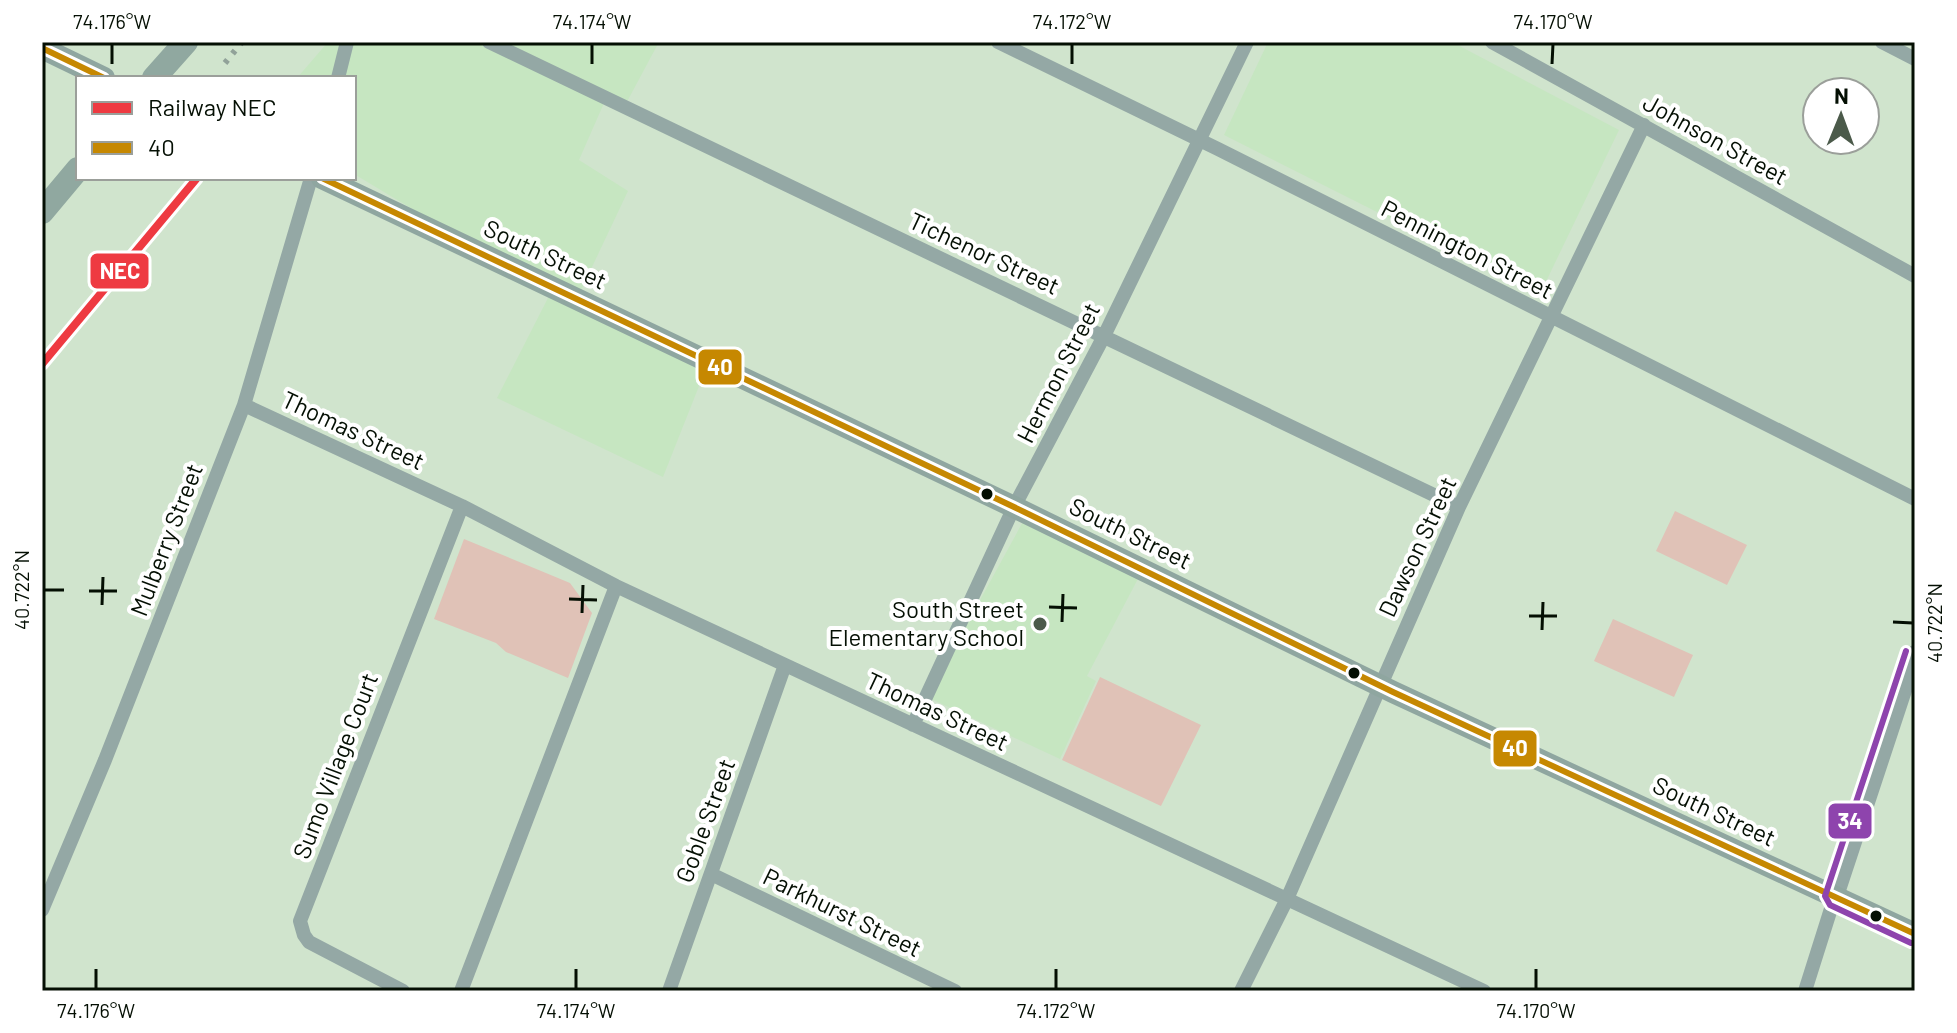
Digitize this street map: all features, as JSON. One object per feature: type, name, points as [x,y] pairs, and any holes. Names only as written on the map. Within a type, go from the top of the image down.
[{"type":"main road","points":[[156,76],[186,42]]},
{"type":"main road","points":[[42,48],[100,76]]},
{"type":"main road","points":[[42,212],[76,171]]},
{"type":"main road","name":"South Street","points":[[326,180],[1014,507],[1380,686],[1915,934]]},
{"type":"street","points":[[338,76],[347,42]]},
{"type":"street","name":"Tichenor Street","points":[[489,42],[1459,507]]},
{"type":"street","name":"Pennington Street","points":[[998,42],[1915,499]]},
{"type":"street","name":"Hermon Street","points":[[913,725],[1014,507],[1104,336],[1247,42]]},
{"type":"street","name":"Johnson Street","points":[[1492,42],[1915,276]]},
{"type":"street","points":[[1882,42],[1915,59]]},
{"type":"street","name":"Dawson Street","points":[[1241,991],[1287,899],[1459,507],[1644,125]]},
{"type":"street","name":"Mulberry Street","points":[[42,910],[105,760],[244,405],[310,180]]},
{"type":"street","name":"Thomas Street","points":[[244,405],[462,506],[616,586],[1484,991]]},
{"type":"street","name":"Sumo Village Court","points":[[403,991],[309,942],[300,921],[462,506]]},
{"type":"street","points":[[461,991],[616,586]]},
{"type":"street","points":[[1805,991],[1915,654]]},
{"type":"street","name":"Goble Street","points":[[669,991],[785,665]]},
{"type":"street","name":"Parkhurst Street","points":[[711,874],[955,991]]},
{"type":"shaded area","points":[[328,42],[659,42],[622,111],[604,103],[579,160],[628,191],[574,305],[705,371],[663,477],[497,398],[551,292],[356,175],[356,76],[299,76]]},
{"type":"shaded area","points":[[1268,42],[1452,42],[1619,130],[1540,294],[1224,135]]},
{"type":"shaded area","points":[[1675,511],[1747,545],[1727,585],[1656,551]]},
{"type":"shaded area","name":"South Street Elementary School","points":[[1026,516],[1141,573],[1087,676],[1096,681],[1060,759],[927,697]]},
{"type":"shaded area","points":[[464,539],[570,583],[592,613],[568,678],[506,652],[496,643],[434,619]]},
{"type":"shaded area","points":[[1613,619],[1693,655],[1674,697],[1594,661]]},
{"type":"shaded area","points":[[1100,677],[1201,725],[1161,806],[1062,760]]},
{"type":"railway","points":[[225,63],[242,42]]},
{"type":"rail line","name":"NEC","points":[[42,364],[195,180]]},
{"type":"transit line","name":"40","points":[[42,48],[100,76]]},
{"type":"transit line","name":"40","points":[[326,180],[1014,507],[1393,692],[1915,934]]},
{"type":"transit line","name":"34","points":[[1906,651],[1825,896],[1830,905],[1911,943]]},
{"type":"place","name":"South Street Elementary School","points":[[1040,624]]}]
